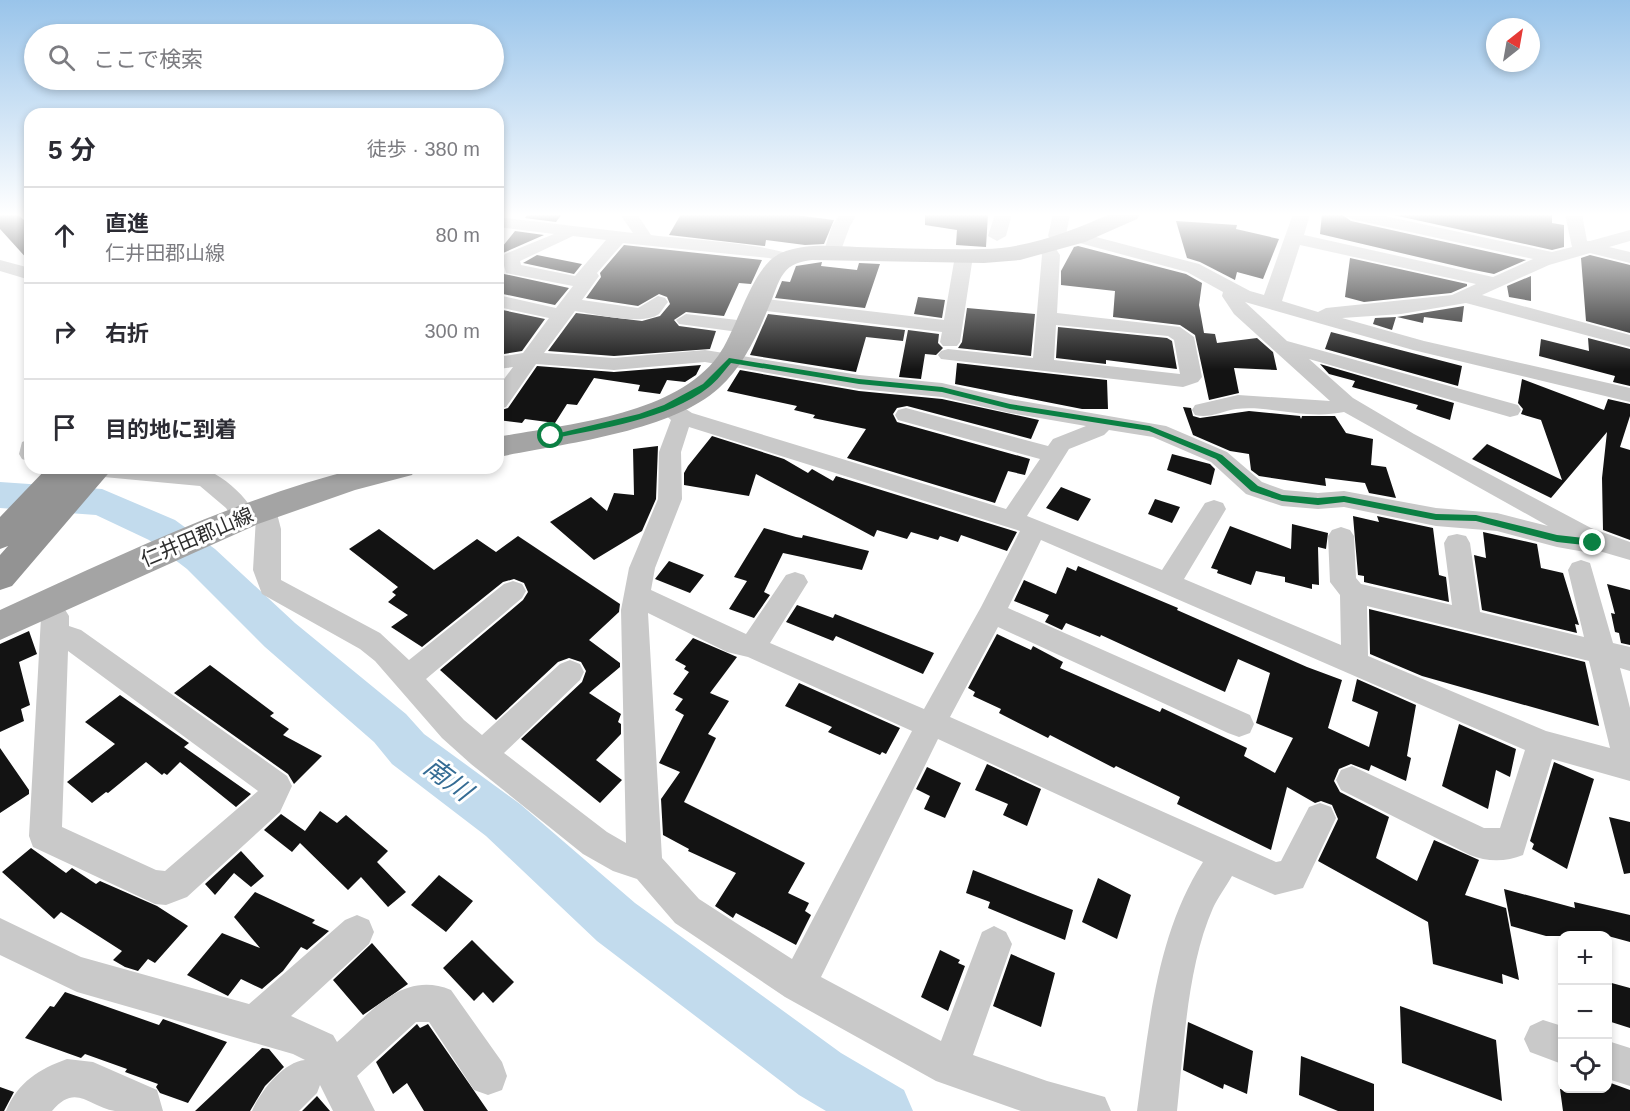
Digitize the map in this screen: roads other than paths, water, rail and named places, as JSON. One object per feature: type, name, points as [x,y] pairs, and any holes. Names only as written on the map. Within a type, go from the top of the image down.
[{"type":"highway","points":[[0,577],[23,525],[61,474]]},
{"type":"highway","points":[[23,525],[87,474]]},
{"type":"main road","points":[[504,446],[676,412],[729,361],[772,272],[778,266]]},
{"type":"main road","name":"仁井田郡山線","points":[[0,626],[51,619],[144,560],[243,517],[382,474]]},
{"type":"street","points":[[3,266],[24,272]]},
{"type":"street","points":[[512,266],[512,269],[579,282],[592,266]]},
{"type":"street","points":[[942,390],[962,266]]},
{"type":"street","points":[[1043,366],[1050,266]]},
{"type":"street","points":[[1182,266],[1193,268],[1233,290],[1315,318],[1420,346],[1630,395]]},
{"type":"street","points":[[1271,304],[1284,266]]},
{"type":"street","points":[[1419,266],[1496,283]]},
{"type":"street","points":[[1315,318],[1327,314],[1401,309],[1466,297],[1535,266]]},
{"type":"street","points":[[504,393],[527,358],[590,276],[586,273]]},
{"type":"street","points":[[1233,290],[1231,296],[1235,303],[1347,404],[1406,439],[1600,542],[1630,551]]},
{"type":"street","points":[[1466,297],[1630,341]]},
{"type":"street","points":[[504,302],[564,309],[639,314],[652,310],[658,302]]},
{"type":"street","points":[[686,320],[752,316],[952,327]]},
{"type":"street","points":[[948,355],[1183,381],[1191,377],[1184,337],[1173,331],[1047,318]]},
{"type":"street","points":[[1280,346],[1308,351],[1510,410]]},
{"type":"street","points":[[504,362],[527,358],[607,364],[697,355],[859,382],[942,390],[1010,406],[1158,430],[1219,457],[1254,489],[1282,498],[1318,501],[1344,499],[1436,517],[1497,522],[1585,543],[1600,542]]},
{"type":"street","points":[[1203,410],[1238,402],[1323,409],[1347,404]]},
{"type":"street","points":[[676,412],[1024,524],[1542,743],[1630,767],[1581,570]]},
{"type":"street","points":[[676,412],[679,425],[670,452],[670,499],[646,557],[634,610],[643,847],[647,866],[687,911],[798,984],[950,1067],[1047,1101],[1091,1111]]},
{"type":"street","points":[[906,415],[1054,454]]},
{"type":"street","points":[[798,984],[930,725],[992,613],[1024,524],[1054,454],[1061,444],[1096,430],[1104,421]]},
{"type":"street","points":[[184,474],[206,479],[235,502],[243,517],[271,520],[265,578],[271,587],[370,641],[453,729],[482,754],[595,843],[626,860],[647,866]]},
{"type":"street","points":[[1168,583],[1214,509]]},
{"type":"street","points":[[1341,536],[1343,582],[1353,591],[1630,659]]},
{"type":"street","points":[[1457,543],[1467,619]]},
{"type":"street","points":[[756,647],[759,637],[795,582]]},
{"type":"street","points":[[407,678],[513,591]]},
{"type":"street","points":[[1351,661],[1355,654],[1353,591]]},
{"type":"street","points":[[636,596],[737,644],[756,647],[762,653],[930,725],[940,726],[1275,879],[1291,876],[1320,818]]},
{"type":"street","points":[[992,613],[1239,724]]},
{"type":"street","points":[[51,619],[71,638],[276,786],[269,802],[175,885],[166,888],[155,887],[45,836],[51,619]]},
{"type":"street","points":[[482,754],[570,672]]},
{"type":"street","points":[[1352,780],[1482,844],[1511,844],[1542,743]]},
{"type":"street","points":[[1157,1111],[1170,1008],[1184,948],[1199,902],[1225,856]]},
{"type":"street","points":[[254,1024],[357,932]]},
{"type":"street","points":[[0,936],[77,974],[300,1037],[320,1048],[318,1075]]},
{"type":"street","points":[[950,1067],[994,944]]},
{"type":"street","points":[[272,1111],[409,1005],[438,1004],[488,1076]]},
{"type":"street","points":[[1612,1061],[1630,1067]]},
{"type":"street","points":[[318,1075],[355,1111]]},
{"type":"street","points":[[26,1111],[45,1088],[57,1079],[75,1076],[143,1104],[143,1111]]},
{"type":"waterway","name":"南川","points":[[0,495],[102,502],[162,530],[201,559],[280,635],[334,678],[390,728],[408,749],[503,820],[616,922],[820,1074],[883,1111]]}]
